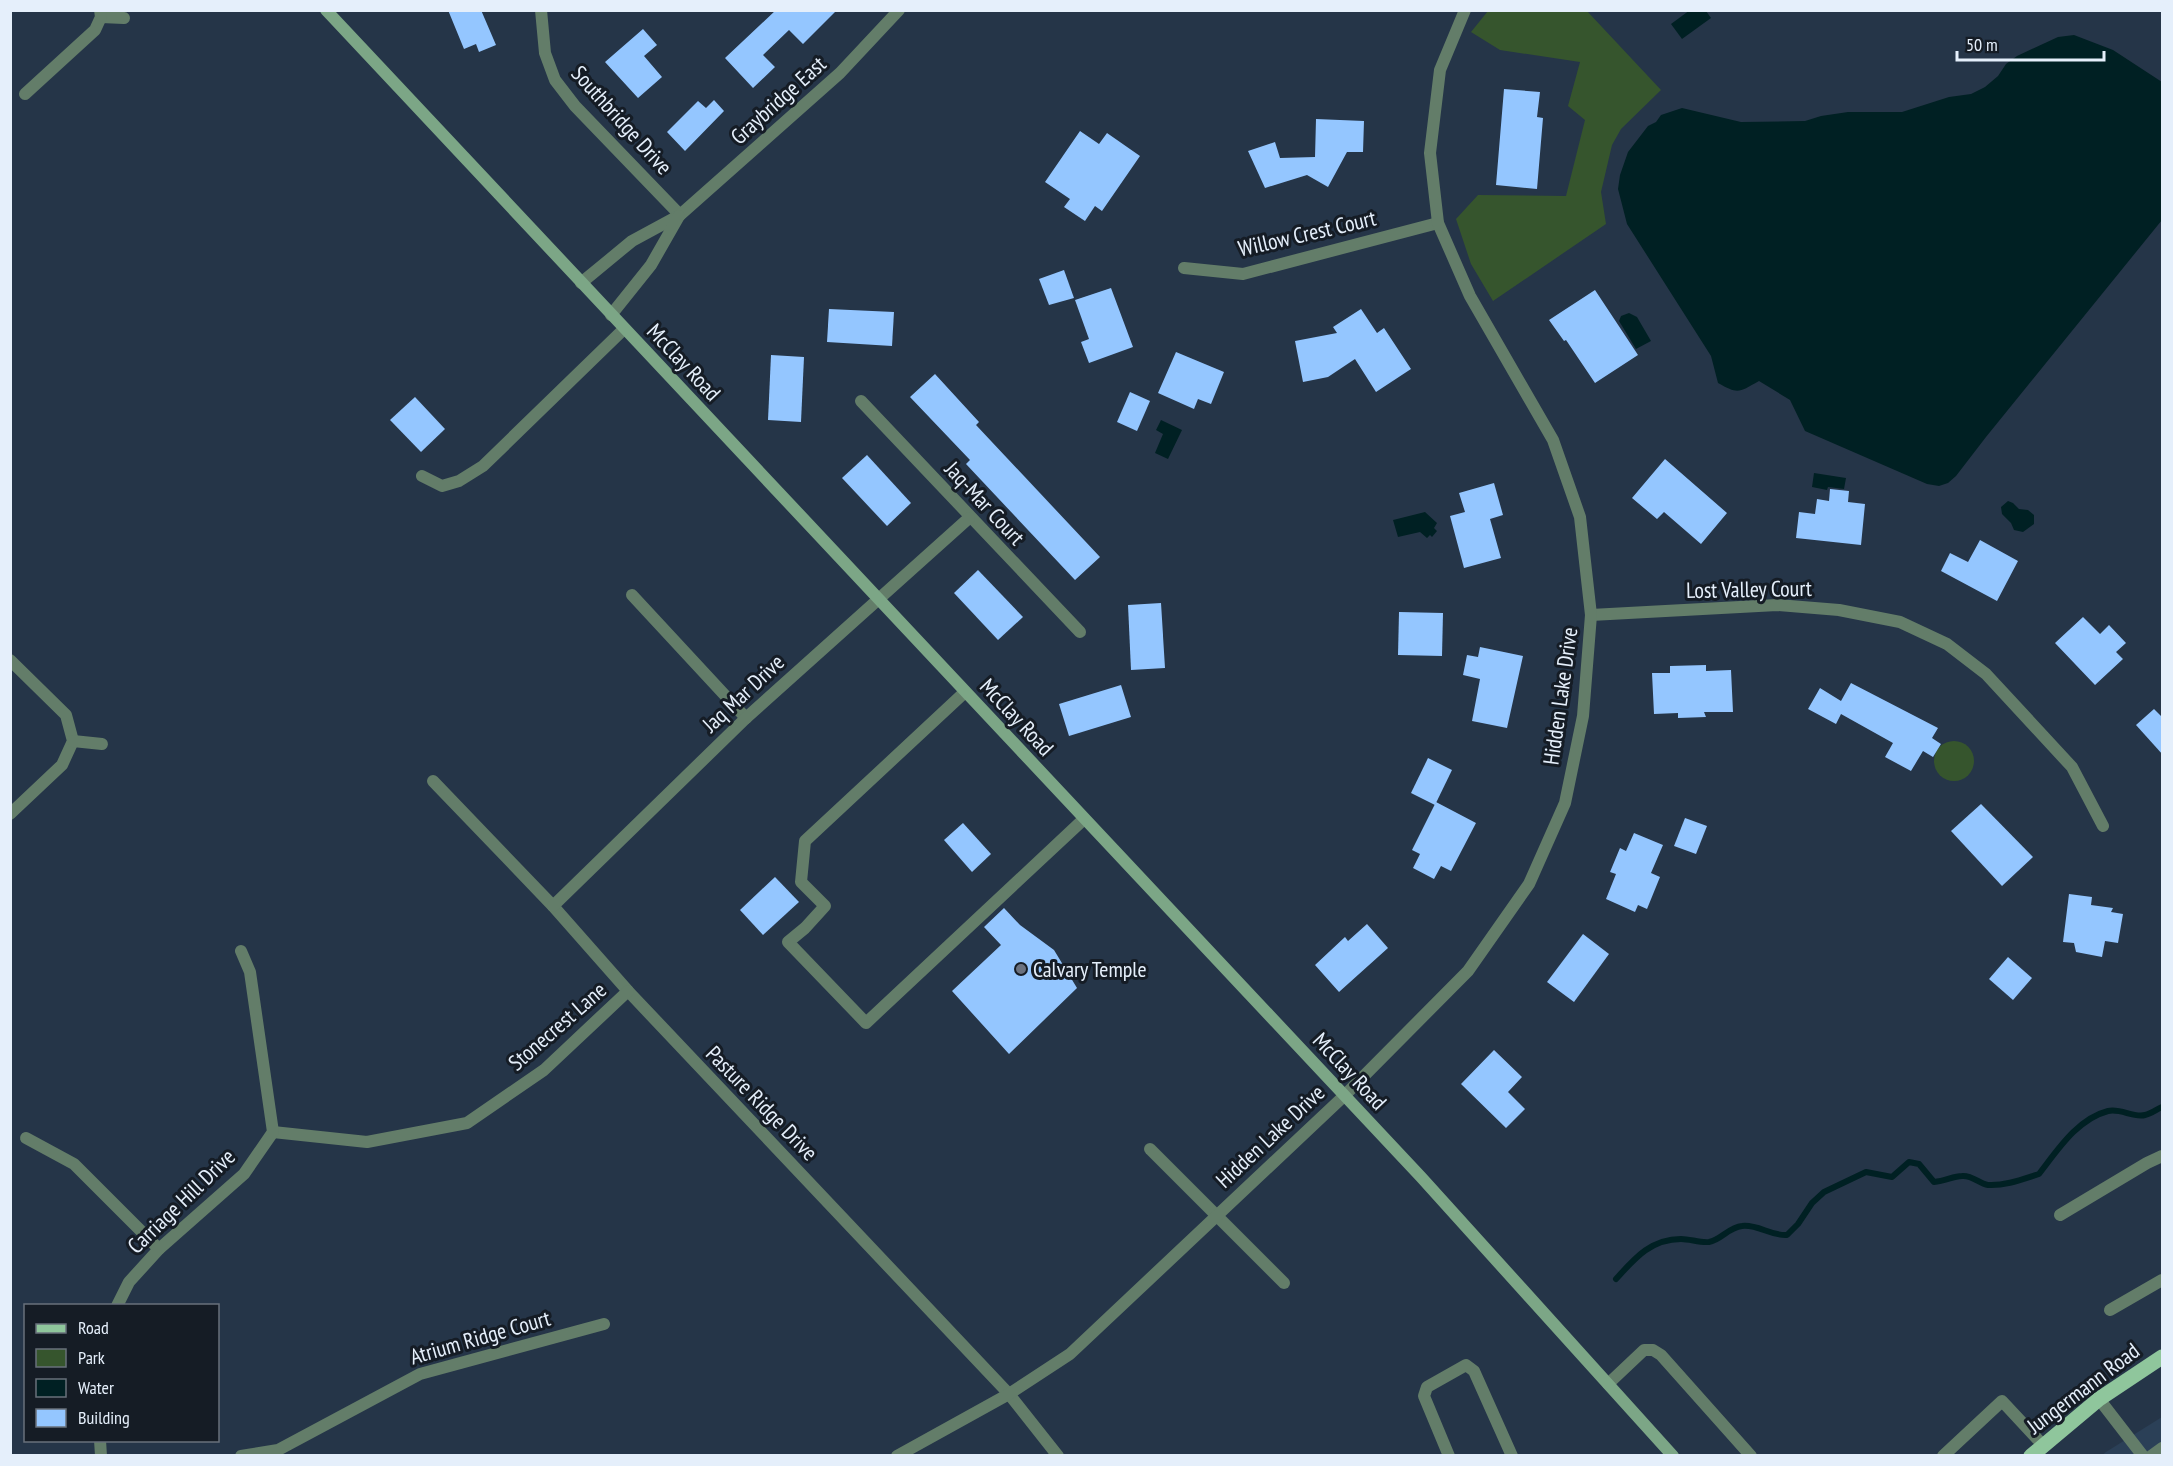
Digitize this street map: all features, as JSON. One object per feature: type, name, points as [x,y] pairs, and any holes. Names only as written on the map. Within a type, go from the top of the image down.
[{"type":"main road","name":"McClay Road","points":[[326,10],[1421,1177],[1673,1455]]},
{"type":"main road","name":"Jungermann Road","points":[[2031,1455],[2099,1400],[2163,1357]]},
{"type":"street","name":"Southbridge Drive","points":[[541,10],[546,53],[555,80],[575,106],[680,215]]},
{"type":"street","name":"Graybridge East","points":[[581,283],[632,241],[680,215],[840,73],[899,10]]},
{"type":"street","name":"Hidden Lake Drive","points":[[897,1455],[1009,1394],[1070,1354],[1344,1096],[1468,971],[1529,884],[1565,803],[1583,716],[1591,615],[1580,517],[1553,440],[1470,296],[1438,223],[1430,153],[1440,70],[1466,10]]},
{"type":"street","points":[[25,94],[95,30],[100,14],[124,18]]},
{"type":"street","name":"Graybridge East","points":[[611,315],[651,265],[680,215]]},
{"type":"street","name":"Willow Crest Court","points":[[1184,268],[1243,273],[1438,223]]},
{"type":"street","points":[[422,476],[442,486],[459,481],[483,466],[624,329]]},
{"type":"street","name":"Jaq-Mar Court","points":[[861,401],[969,518],[1080,632]]},
{"type":"street","name":"Jaq Mar Drive","points":[[553,906],[746,717],[969,518]]},
{"type":"street","points":[[632,595],[746,717]]},
{"type":"street","name":"Lost Valley Court","points":[[1591,615],[1777,605],[1839,610],[1900,622],[1947,644],[1986,674],[2072,767],[2103,826]]},
{"type":"street","points":[[10,660],[66,715],[73,741],[62,765],[10,814]]},
{"type":"street","points":[[965,692],[805,841],[801,882],[825,906],[805,928],[788,942],[866,1023],[1084,819]]},
{"type":"street","points":[[73,741],[102,744]]},
{"type":"street","name":"Pasture Ridge Drive","points":[[433,781],[553,906],[628,991],[1009,1394],[1059,1455]]},
{"type":"street","points":[[241,951],[250,972],[273,1132]]},
{"type":"street","name":"Stonecrest Lane","points":[[273,1132],[367,1142],[467,1123],[544,1070],[628,991]]},
{"type":"street","name":"Carriage Hill Drive","points":[[118,1304],[129,1282],[159,1249],[244,1174],[273,1132]]},
{"type":"street","points":[[26,1138],[74,1164],[159,1249]]},
{"type":"street","points":[[1150,1149],[1284,1283]]},
{"type":"street","points":[[2060,1215],[2147,1163],[2163,1156]]},
{"type":"street","points":[[2110,1310],[2163,1280]]},
{"type":"street","name":"Atrium Ridge Court","points":[[241,1455],[278,1450],[420,1374],[604,1324]]},
{"type":"street","points":[[1608,1384],[1644,1350],[1653,1350],[1751,1455]]},
{"type":"street","points":[[1449,1455],[1424,1396],[1427,1387],[1466,1365],[1474,1371],[1512,1455]]},
{"type":"street","points":[[2099,1400],[2143,1455]]},
{"type":"street","points":[[1943,1455],[2002,1401],[2043,1444]]},
{"type":"street","points":[[2151,1455],[2163,1448]]},
{"type":"shaded area","points":[[2162,1417],[2162,1455],[2101,1456],[2106,1452]]},
{"type":"green space","points":[[1488,11],[1587,11],[1661,90],[1621,129],[1612,145],[1601,192],[1606,224],[1493,301],[1471,264],[1456,219],[1478,195],[1566,196],[1585,120],[1568,106],[1580,62],[1500,50],[1471,32]]},
{"type":"green space","points":[[1954,741],[1968,747],[1974,761],[1968,775],[1954,781],[1940,775],[1934,761],[1940,747]]},
{"type":"water","points":[[1690,10],[1706,11],[1711,18],[1682,39],[1671,24]]},
{"type":"water","points":[[2074,35],[2113,50],[2162,82],[2162,220],[1956,476],[1948,483],[1939,486],[1927,484],[1805,431],[1790,400],[1759,381],[1739,391],[1718,383],[1711,356],[1627,224],[1618,189],[1620,175],[1628,152],[1648,126],[1656,122],[1661,115],[1682,108],[1741,122],[1805,121],[1848,112],[1902,112],[1949,97],[1971,94],[1985,87],[1998,76],[2006,64],[2017,56],[2058,37]]},
{"type":"water","points":[[1629,313],[1637,317],[1651,341],[1636,349],[1619,321],[1621,316]]},
{"type":"water","points":[[1161,420],[1182,430],[1168,459],[1155,453],[1163,434],[1156,430]]},
{"type":"water","points":[[1814,473],[1846,478],[1844,489],[1828,487],[1827,490],[1812,487]]},
{"type":"water","points":[[2008,501],[2019,509],[2028,510],[2034,515],[2034,524],[2023,532],[2014,530],[2002,514],[2001,507]]},
{"type":"water","points":[[1425,512],[1437,523],[1434,528],[1437,531],[1432,537],[1430,535],[1427,538],[1420,532],[1398,537],[1393,520]]},
{"type":"building","points":[[448,10],[481,10],[496,45],[479,52],[476,44],[464,49]]},
{"type":"building","points":[[776,10],[837,10],[803,44],[789,30],[763,55],[775,67],[753,88],[725,58]]},
{"type":"building","points":[[643,29],[657,45],[644,56],[662,77],[638,98],[605,62]]},
{"type":"building","points":[[1504,89],[1540,92],[1537,117],[1543,118],[1537,189],[1496,185]]},
{"type":"building","points":[[714,100],[724,111],[685,151],[667,132],[698,101],[706,108]]},
{"type":"building","points":[[1316,119],[1364,121],[1363,152],[1347,152],[1328,187],[1307,175],[1265,188],[1248,151],[1275,142],[1280,158],[1315,157]]},
{"type":"building","points":[[1080,131],[1099,144],[1107,133],[1140,156],[1102,211],[1095,206],[1085,221],[1064,207],[1070,199],[1045,182]]},
{"type":"building","points":[[1064,270],[1074,298],[1049,305],[1039,279]]},
{"type":"building","points":[[1111,288],[1133,347],[1089,363],[1081,342],[1089,339],[1075,300]]},
{"type":"building","points":[[1595,290],[1638,355],[1595,383],[1566,340],[1564,341],[1549,320]]},
{"type":"building","points":[[829,309],[894,312],[892,346],[827,342]]},
{"type":"building","points":[[1361,309],[1377,333],[1384,328],[1411,369],[1376,392],[1355,359],[1328,377],[1303,382],[1295,341],[1337,333],[1333,327]]},
{"type":"building","points":[[1176,352],[1224,372],[1211,404],[1198,399],[1194,409],[1158,393]]},
{"type":"building","points":[[771,355],[804,357],[801,422],[768,420]]},
{"type":"building","points":[[935,374],[979,422],[976,425],[1100,557],[1075,580],[966,464],[970,460],[910,397]]},
{"type":"building","points":[[1130,392],[1150,401],[1137,431],[1117,422]]},
{"type":"building","points":[[415,397],[445,429],[421,452],[390,420]]},
{"type":"building","points":[[867,455],[911,503],[887,526],[842,478]]},
{"type":"building","points":[[1665,459],[1727,513],[1701,544],[1664,512],[1657,519],[1632,498]]},
{"type":"building","points":[[1494,483],[1503,515],[1490,519],[1501,558],[1464,568],[1450,516],[1465,512],[1459,493]]},
{"type":"building","points":[[1830,489],[1849,491],[1848,502],[1865,504],[1861,545],[1796,538],[1799,512],[1815,514],[1817,499],[1829,501]]},
{"type":"building","points":[[1980,540],[2018,561],[1997,601],[1941,571],[1950,553],[1968,562]]},
{"type":"building","points":[[978,570],[1023,617],[998,640],[954,593]]},
{"type":"building","points":[[1161,603],[1165,668],[1131,670],[1128,605]]},
{"type":"building","points":[[1399,612],[1443,613],[1442,656],[1398,655]]},
{"type":"building","points":[[2083,617],[2100,634],[2109,625],[2126,643],[2116,652],[2123,659],[2095,685],[2055,643]]},
{"type":"building","points":[[1480,647],[1523,656],[1507,728],[1472,721],[1480,679],[1463,675],[1467,655],[1478,657]]},
{"type":"building","points":[[1706,665],[1706,671],[1731,670],[1733,712],[1704,712],[1706,717],[1678,718],[1678,713],[1654,714],[1652,673],[1670,673],[1670,666]]},
{"type":"building","points":[[1851,683],[1938,728],[1932,738],[1941,744],[1933,757],[1923,751],[1911,771],[1885,757],[1893,743],[1841,714],[1836,724],[1808,709],[1820,688],[1841,701]]},
{"type":"building","points":[[1121,685],[1131,717],[1069,736],[1059,704]]},
{"type":"building","points":[[2154,709],[2163,718],[2163,755],[2136,725]]},
{"type":"building","points":[[1428,758],[1452,770],[1435,805],[1411,793]]},
{"type":"building","points":[[1436,802],[1476,823],[1451,871],[1441,866],[1434,879],[1413,868],[1420,854],[1412,850]]},
{"type":"building","points":[[1981,804],[2033,857],[2002,886],[1951,831]]},
{"type":"building","points":[[1685,818],[1707,826],[1696,854],[1674,846]]},
{"type":"building","points":[[963,823],[991,854],[972,872],[944,840]]},
{"type":"building","points":[[1634,833],[1663,845],[1651,873],[1660,877],[1647,909],[1638,905],[1635,912],[1606,899],[1616,874],[1610,872],[1620,848],[1626,851]]},
{"type":"building","points":[[775,877],[799,902],[763,935],[740,910]]},
{"type":"building","points":[[2069,894],[2092,897],[2091,905],[2113,908],[2111,912],[2123,914],[2118,943],[2105,941],[2102,957],[2076,952],[2074,943],[2063,942]]},
{"type":"building","name":"Calvary Temple","points":[[1004,908],[1020,925],[1054,950],[1077,988],[1009,1054],[952,991],[1001,945],[984,927]]},
{"type":"building","points":[[1367,924],[1388,948],[1339,992],[1315,965],[1345,937],[1348,941]]},
{"type":"building","points":[[1583,934],[1609,954],[1574,1002],[1547,982]]},
{"type":"building","points":[[2008,957],[2032,978],[2013,1000],[1989,979]]},
{"type":"building","points":[[1494,1050],[1522,1077],[1508,1092],[1525,1109],[1506,1128],[1461,1084]]},
{"type":"waterway","points":[[1616,1279],[1644,1251],[1661,1242],[1681,1239],[1709,1242],[1742,1226],[1787,1235],[1798,1224],[1812,1203],[1824,1192],[1866,1172],[1892,1177],[1909,1162],[1919,1164],[1934,1182],[1966,1176],[1988,1185],[1994,1185],[2027,1178],[2039,1174],[2077,1128],[2097,1115],[2113,1110],[2140,1116],[2162,1107]]},
{"type":"place","name":"Calvary Temple","points":[[1021,969]]}]
